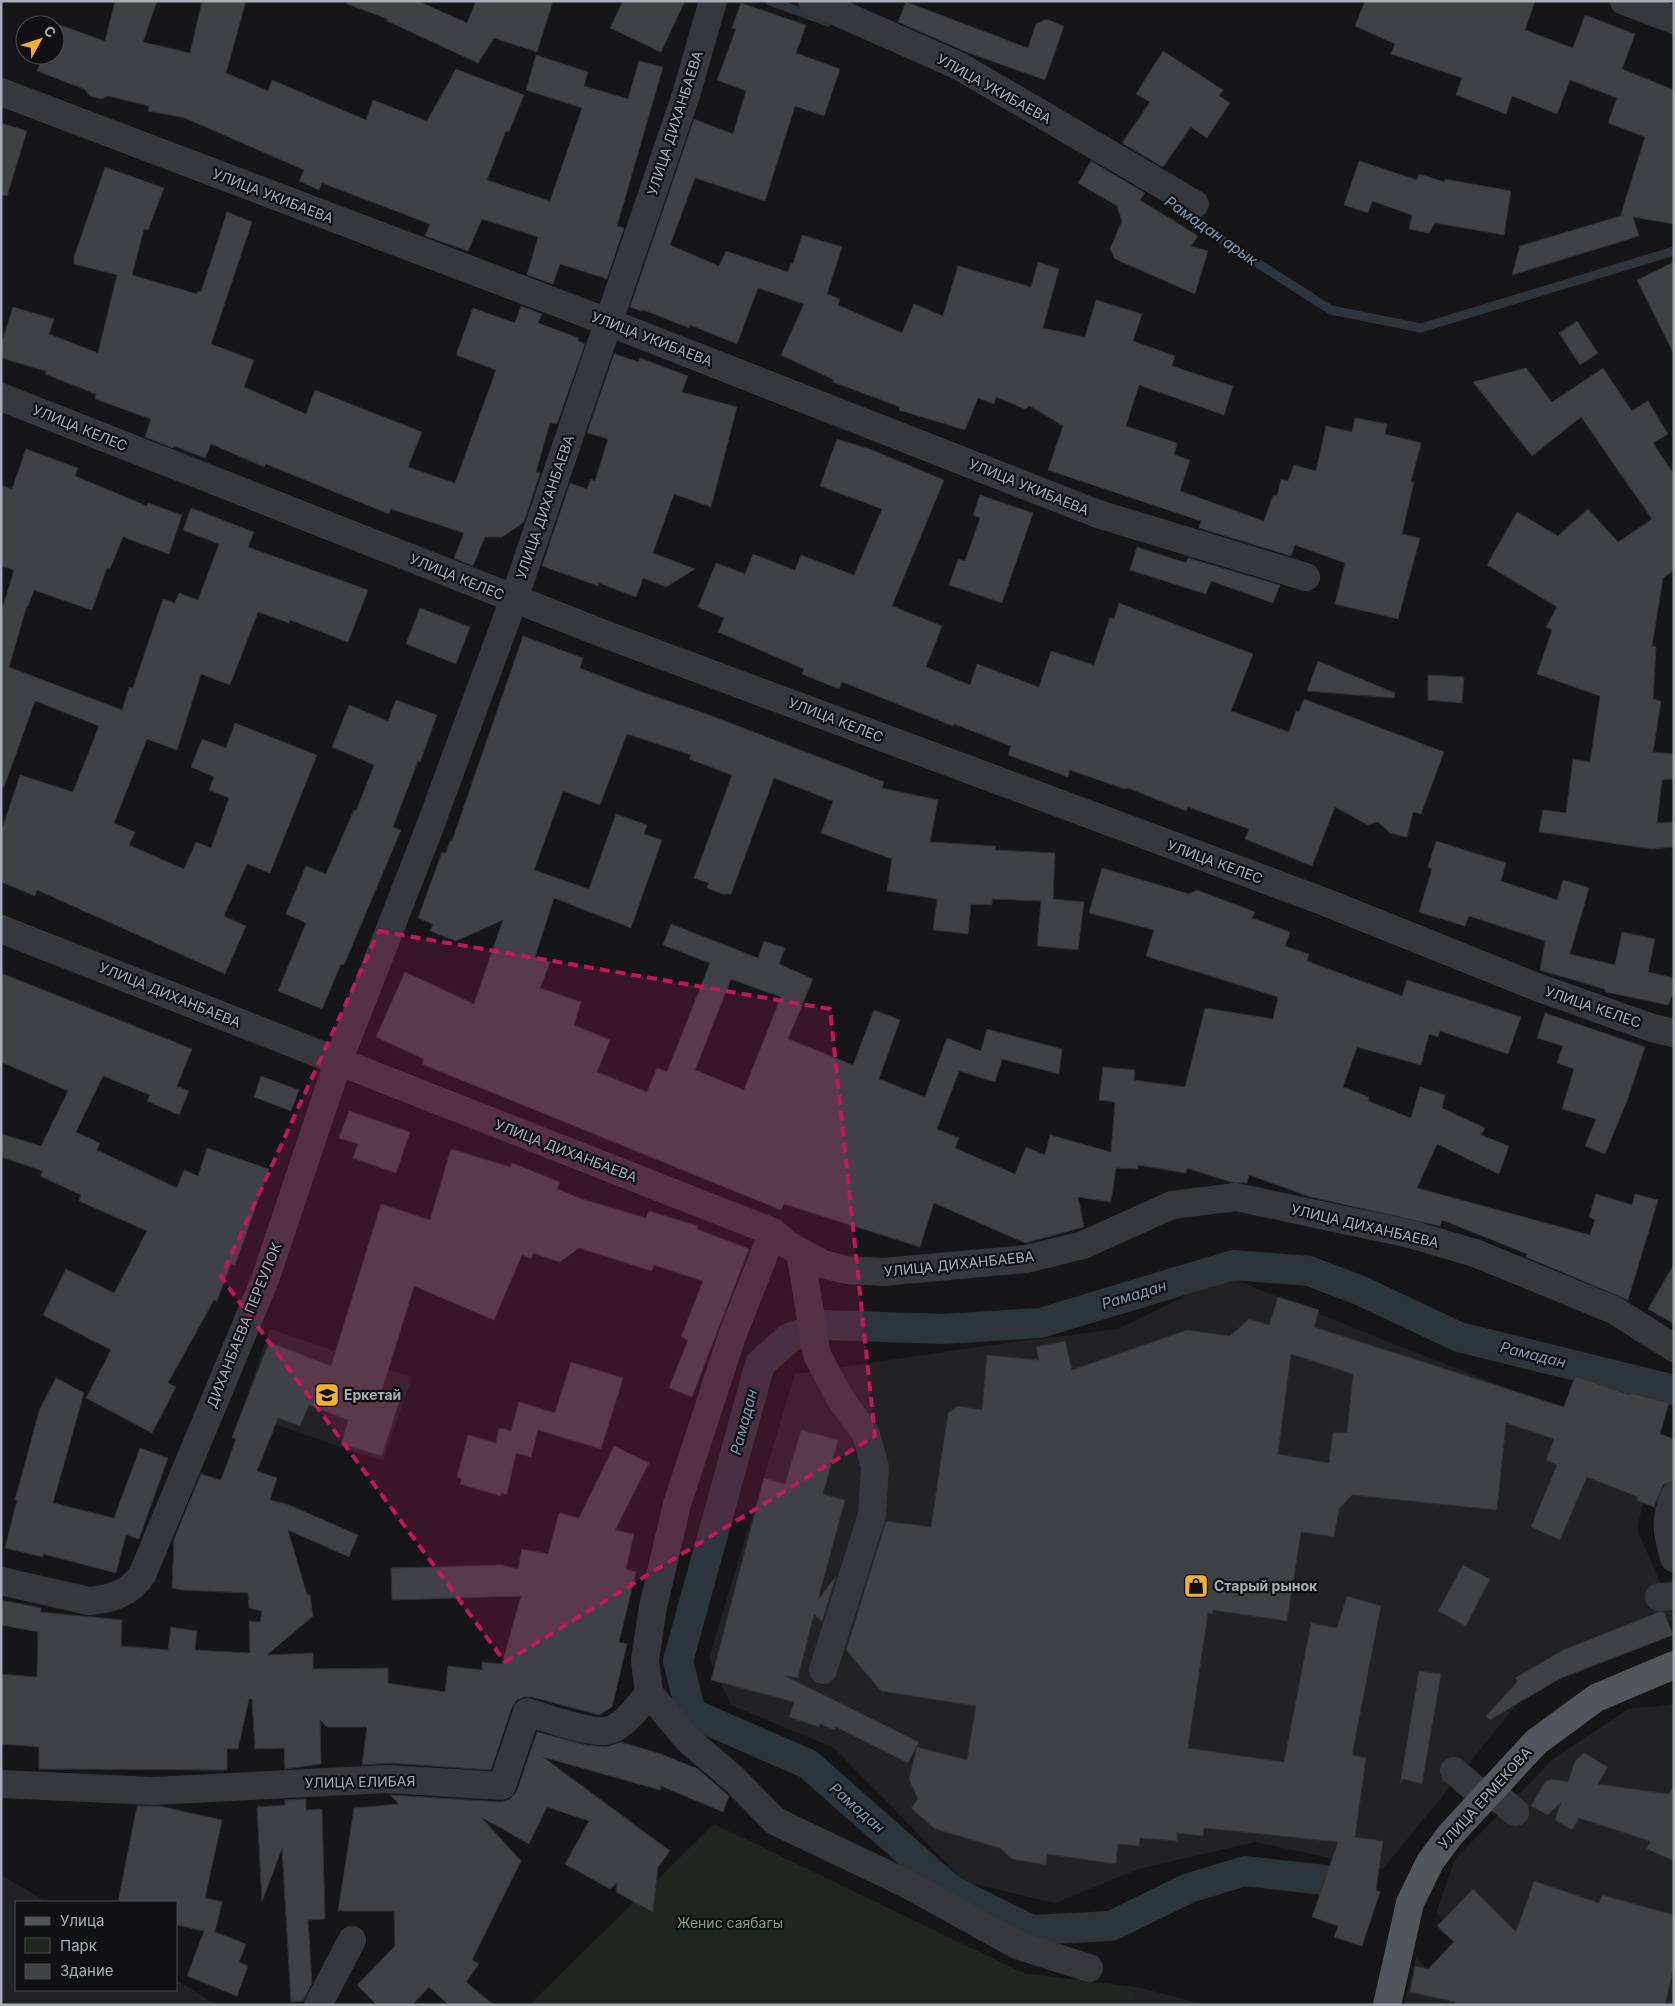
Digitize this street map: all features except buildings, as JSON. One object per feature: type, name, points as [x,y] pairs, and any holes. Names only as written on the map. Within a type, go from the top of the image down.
[{"type":"main road","name":"УЛИЦА ЕРМЕКОВА","points":[[1387,2005],[1410,1903],[1430,1862],[1450,1835],[1486,1793],[1536,1742],[1596,1698],[1674,1665]]},
{"type":"street","name":"УЛИЦА ДИХАНБАЕВА","points":[[338,1062],[426,837],[514,599],[686,95],[712,1]]},
{"type":"street","name":"УЛИЦА УКИБАЕВА","points":[[812,1],[959,66],[1195,204]]},
{"type":"street","points":[[1624,1],[1674,20]]},
{"type":"street","name":"УЛИЦА УКИБАЕВА","points":[[1,92],[608,322],[1098,514],[1306,577]]},
{"type":"street","name":"УЛИЦА КЕЛЕС","points":[[1,397],[514,599],[1143,836],[1325,902],[1534,986],[1674,1033]]},
{"type":"street","name":"УЛИЦА ДИХАНБАЕВА","points":[[1,929],[773,1232],[800,1252],[823,1264],[846,1270],[884,1272],[1026,1259],[1083,1245],[1172,1205],[1236,1197],[1410,1234],[1475,1254],[1614,1310],[1659,1336],[1674,1348]]},
{"type":"street","name":"ДИХАНБАЕВА ПЕРЕУЛОК","points":[[1,1581],[89,1601],[104,1600],[118,1595],[135,1583],[143,1572],[266,1277],[338,1062]]},
{"type":"street","points":[[773,1232],[732,1336],[677,1504],[653,1607],[645,1660],[649,1694],[688,1740],[734,1779],[775,1822],[905,1883],[1018,1945],[1089,1968]]},
{"type":"street","points":[[800,1252],[817,1355],[840,1398],[866,1434],[875,1467],[872,1515],[823,1670]]},
{"type":"street","points":[[1674,1496],[1666,1528],[1674,1558]]},
{"type":"street","name":"УЛИЦА ЕЛИБАЯ","points":[[1,1784],[34,1784],[153,1791],[388,1779],[502,1786],[528,1712],[569,1725],[607,1731],[631,1716],[649,1694]]},
{"type":"street","points":[[1454,1771],[1515,1812]]},
{"type":"street","points":[[318,2005],[352,1940]]},
{"type":"highlighted area","points":[[379,931],[830,1009],[875,1436],[505,1662],[221,1277]]},
{"type":"shaded area","name":"Старый рынок","points":[[1226,1276],[1656,1446],[1637,1529],[1674,1614],[1674,1619],[1530,1688],[1383,1869],[1255,1842],[1139,1869],[1055,1903],[965,1882],[834,1748],[731,1705],[709,1658],[795,1374],[991,1345],[1118,1329]]},
{"type":"shaded area","name":"Еркетай","points":[[270,1329],[412,1377],[383,1461],[241,1413]]},
{"type":"shaded area","points":[[1674,1704],[1674,2005],[1531,2005],[1436,1913],[1455,1859],[1554,1758],[1628,1709]]},
{"type":"shaded area","points":[[1,1875],[45,1901],[15,1901],[15,1991],[178,1991],[178,1981],[217,2005],[1,2005]]},
{"type":"shaded area","points":[[1416,1958],[1468,2005],[1404,2005]]},
{"type":"shaded area","points":[[1137,1987],[1206,2005],[1132,2005]]},
{"type":"green space","name":"Женис саябагы","points":[[714,1824],[1023,1973],[1137,1987],[1132,2005],[529,2005]]},
{"type":"waterway","name":"Рамадан арык","points":[[770,1],[828,22]]},
{"type":"waterway","name":"Рамадан арык","points":[[1180,210],[1226,243],[1331,310],[1421,328],[1674,251]]},
{"type":"waterway","name":"Рамадан","points":[[1324,1880],[1245,1871],[1189,1888],[1111,1926],[1031,1930],[951,1890],[808,1764],[691,1713],[678,1661],[760,1364],[789,1338],[825,1325],[943,1329],[1040,1323],[1233,1265],[1309,1271],[1359,1290],[1459,1337],[1674,1390]]},
{"type":"place","name":"Еркетай","points":[[327,1395]]},
{"type":"place","name":"Старый рынок","points":[[1196,1586]]}]
